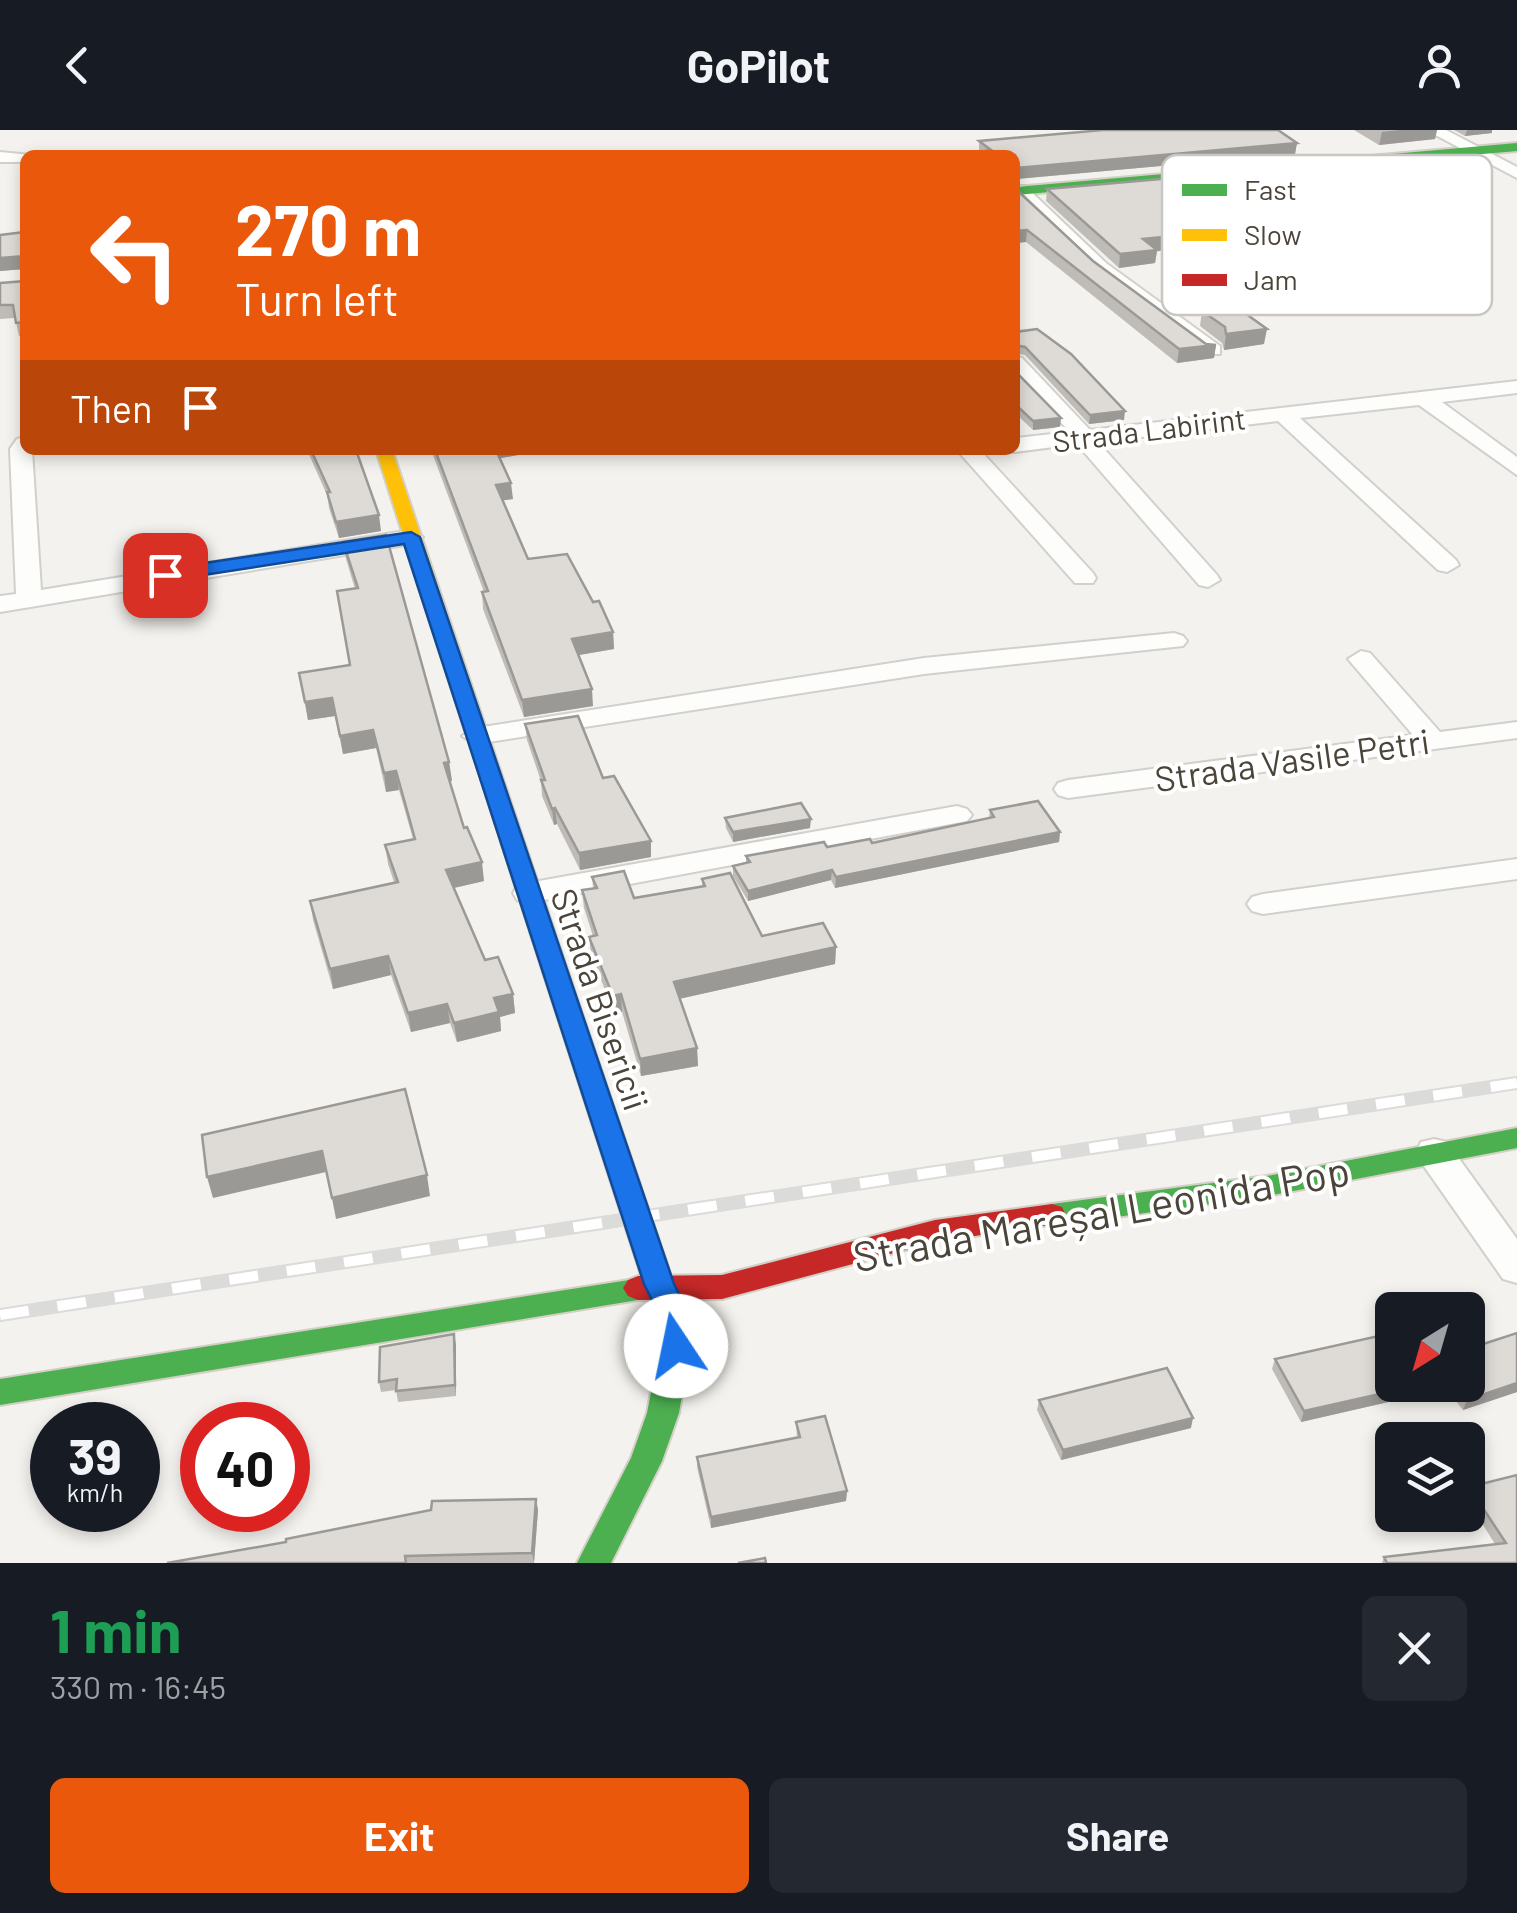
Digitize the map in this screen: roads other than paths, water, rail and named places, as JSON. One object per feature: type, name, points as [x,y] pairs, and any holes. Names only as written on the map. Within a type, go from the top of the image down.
[{"type":"main road","points":[[1419,155],[1517,146]]},
{"type":"main road","points":[[1020,190],[1162,177]]},
{"type":"main road","name":"Strada Bisericii","points":[[386,455],[659,1284],[679,1324],[663,1413],[646,1461],[594,1563]]},
{"type":"main road","name":"Strada Mareșal Leonida Pop","points":[[0,1392],[659,1284],[722,1287],[935,1231],[1267,1186],[1517,1138]]},
{"type":"street","points":[[1434,130],[1485,155]]},
{"type":"street","points":[[1492,159],[1517,173]]},
{"type":"street","points":[[1020,193],[1100,268],[1162,310]]},
{"type":"street","points":[[1168,315],[1213,350]]},
{"type":"street","points":[[1020,367],[1079,428],[1082,437],[1208,580]]},
{"type":"street","name":"Strada Labirint","points":[[1020,444],[1517,387]]},
{"type":"street","points":[[1423,398],[1517,468]]},
{"type":"street","name":"Strada Labirint","points":[[1282,414],[1447,565]]},
{"type":"street","points":[[21,455],[30,599]]},
{"type":"street","points":[[975,455],[1084,578]]},
{"type":"street","points":[[0,604],[411,537]]},
{"type":"street","points":[[476,736],[924,666],[1174,642]]},
{"type":"street","points":[[1360,658],[1433,741]]},
{"type":"street","name":"Strada Vasile Petri","points":[[1068,789],[1517,730]]},
{"type":"street","points":[[528,893],[956,815]]},
{"type":"street","points":[[1263,904],[1517,869]]},
{"type":"street","points":[[1434,1152],[1517,1268]]},
{"type":"railway","points":[[0,1315],[1517,1083]]}]
